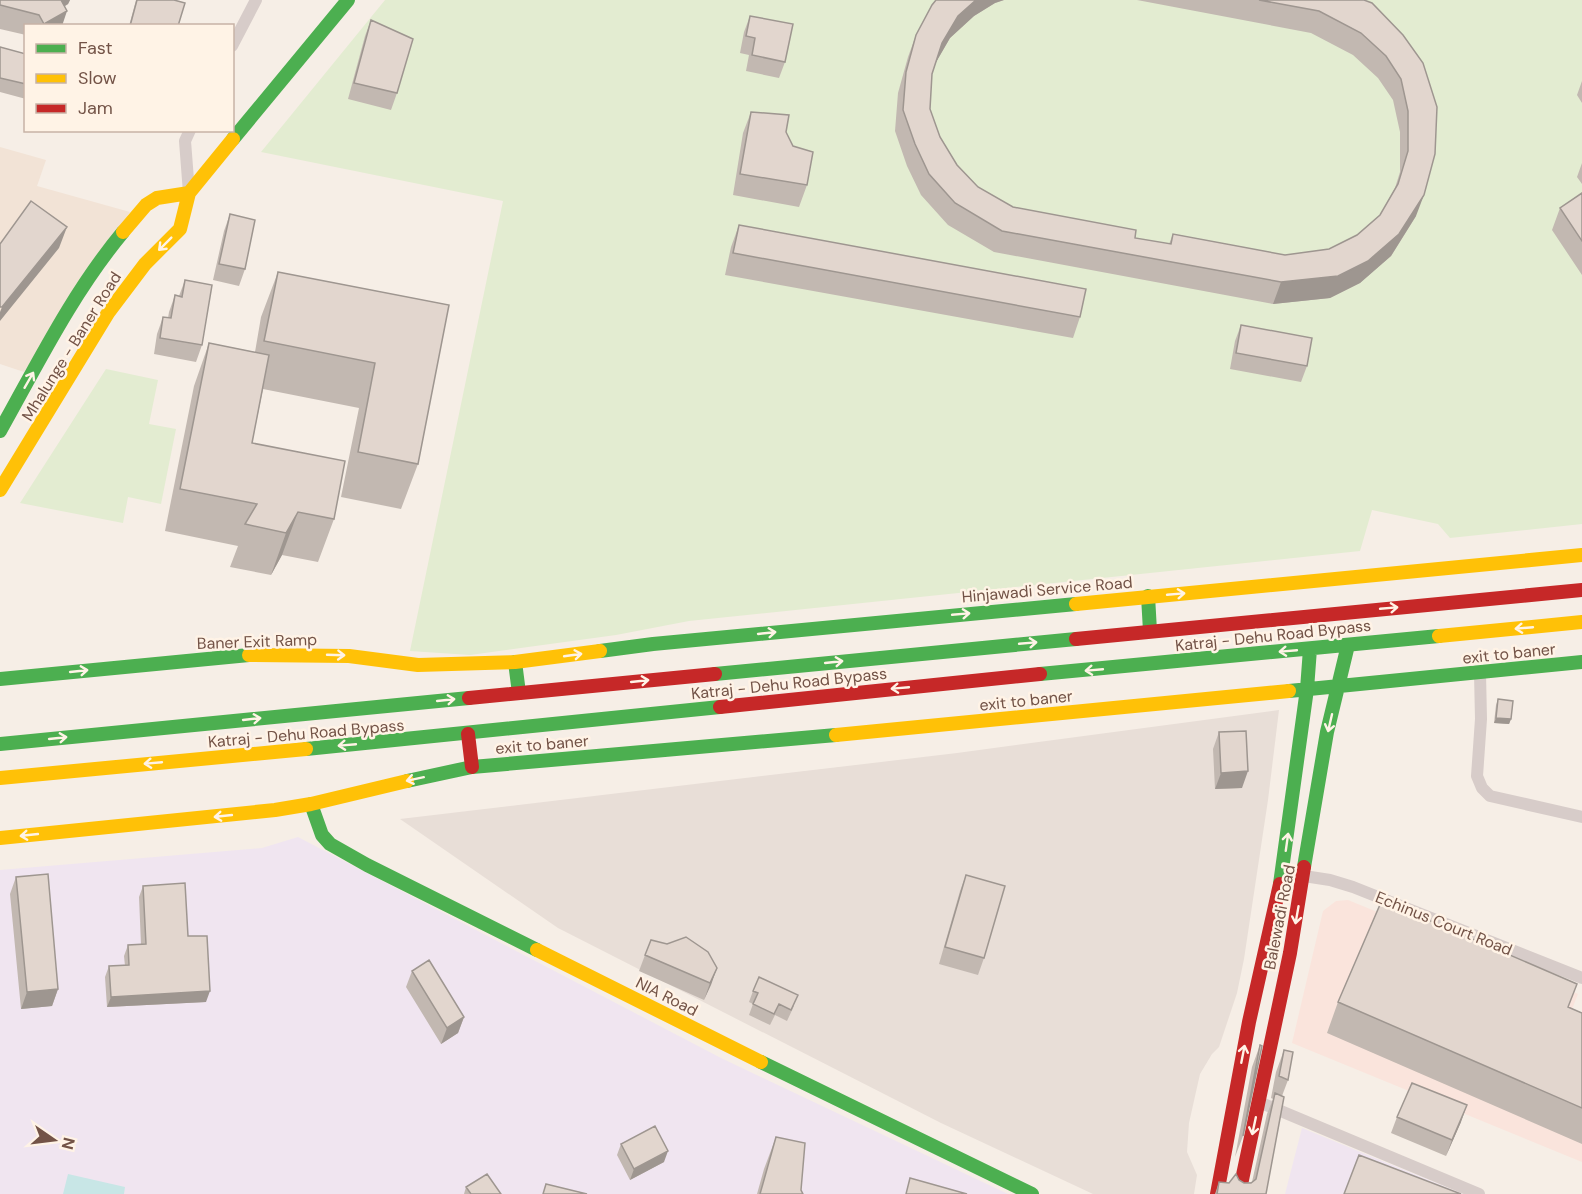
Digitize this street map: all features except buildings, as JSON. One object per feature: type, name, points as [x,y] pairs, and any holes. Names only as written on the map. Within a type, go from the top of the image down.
[{"type":"main road","name":"Mhalunge - Baner Road","points":[[15,431],[145,264],[180,229],[189,193],[348,0]]},
{"type":"main road","name":"Mhalunge - Baner Road","points":[[0,490],[15,431],[83,285],[146,205],[157,198],[189,193]]},
{"type":"main road","name":"Hinjawadi Service Road","points":[[515,662],[653,644],[1582,555]]},
{"type":"main road","name":"Katraj - Dehu Road Bypass","points":[[0,744],[1582,590]]},
{"type":"main road","points":[[1148,596],[1150,631]]},
{"type":"main road","name":"Katraj - Dehu Road Bypass","points":[[0,778],[468,734],[838,694],[1582,622]]},
{"type":"main road","name":"Balewadi Road","points":[[1239,1194],[1290,953],[1328,732],[1348,645]]},
{"type":"main road","name":"Balewadi Road","points":[[1217,1194],[1249,1022],[1282,874],[1307,689],[1310,649]]},
{"type":"main road","name":"Baner Exit Ramp","points":[[0,679],[247,655],[349,656],[418,665],[515,662]]},
{"type":"main road","points":[[515,662],[519,693]]},
{"type":"main road","name":"exit to baner","points":[[472,767],[842,735],[1582,662]]},
{"type":"main road","points":[[0,838],[275,810],[311,804],[472,767],[468,734]]},
{"type":"main road","name":"NIA Road","points":[[311,804],[322,835],[330,844],[367,865],[1032,1194]]},
{"type":"street","points":[[234,42],[256,0]]},
{"type":"street","points":[[189,132],[185,141],[189,193]]},
{"type":"street","points":[[1480,673],[1481,719],[1477,776],[1482,788],[1490,796],[1582,817]]},
{"type":"street","name":"Echinus Court Road","points":[[1304,876],[1353,887],[1582,978]]},
{"type":"street","points":[[1259,1102],[1479,1194]]},
{"type":"shaded area","points":[[0,147],[46,160],[37,186],[130,212],[24,372],[0,364]]},
{"type":"shaded area","points":[[1279,710],[1268,800],[1237,993],[1219,1047],[1200,1074],[1189,1123],[1187,1152],[1197,1175],[1194,1194],[1093,1194],[941,1123],[558,928],[400,819],[957,753]]},
{"type":"shaded area","points":[[298,837],[721,1058],[1008,1194],[0,1194],[0,870],[262,848]]},
{"type":"shaded area","points":[[1348,900],[1578,994],[1569,1017],[1582,1023],[1582,1162],[1292,1043],[1323,911],[1336,901]]},
{"type":"shaded area","points":[[1302,1128],[1463,1194],[1285,1194]]},
{"type":"green space","points":[[385,0],[1582,0],[1582,524],[1450,538],[1438,524],[1372,510],[1360,551],[689,621],[616,635],[470,655],[410,651],[503,201],[261,152]]},
{"type":"green space","points":[[106,369],[158,380],[149,424],[176,429],[161,504],[128,497],[123,523],[20,503]]},
{"type":"water","points":[[68,1174],[125,1187],[124,1194],[63,1194]]},
{"type":"traffic: fast","points":[[233,139],[348,0]]},
{"type":"traffic: fast","points":[[0,431],[72,303],[123,232]]},
{"type":"traffic: fast","points":[[1148,596],[1150,631]]},
{"type":"traffic: fast","points":[[600,651],[1076,604]]},
{"type":"traffic: fast","points":[[1040,674],[1439,636]]},
{"type":"traffic: fast","points":[[715,674],[1076,639]]},
{"type":"traffic: fast","points":[[1304,867],[1327,732],[1348,645]]},
{"type":"traffic: fast","points":[[1280,884],[1307,689],[1310,649]]},
{"type":"traffic: fast","points":[[0,679],[249,655]]},
{"type":"traffic: fast","points":[[515,662],[519,693]]},
{"type":"traffic: fast","points":[[1289,691],[1582,662]]},
{"type":"traffic: fast","points":[[0,744],[469,698]]},
{"type":"traffic: fast","points":[[306,749],[720,707]]},
{"type":"traffic: fast","points":[[407,781],[472,767],[836,735]]},
{"type":"traffic: fast","points":[[311,804],[322,835],[330,844],[367,865],[537,950]]},
{"type":"traffic: fast","points":[[761,1062],[1032,1194]]},
{"type":"traffic: slow","points":[[0,490],[108,313],[145,264],[180,229],[189,193],[233,139]]},
{"type":"traffic: slow","points":[[123,232],[146,205],[157,198],[189,193]]},
{"type":"traffic: slow","points":[[1076,604],[1582,555]]},
{"type":"traffic: slow","points":[[1439,636],[1582,622]]},
{"type":"traffic: slow","points":[[249,655],[349,656],[418,665],[515,662],[600,651]]},
{"type":"traffic: slow","points":[[836,735],[1289,691]]},
{"type":"traffic: slow","points":[[0,778],[306,749]]},
{"type":"traffic: slow","points":[[0,838],[275,810],[311,804],[407,781]]},
{"type":"traffic: slow","points":[[537,950],[761,1062]]},
{"type":"traffic: jam","points":[[1076,639],[1582,590]]},
{"type":"traffic: jam","points":[[469,698],[715,674]]},
{"type":"traffic: jam","points":[[720,707],[1040,674]]},
{"type":"traffic: jam","points":[[468,734],[472,767]]},
{"type":"traffic: jam","points":[[1239,1194],[1290,953],[1304,867]]},
{"type":"traffic: jam","points":[[1217,1194],[1249,1022],[1280,884]]}]
